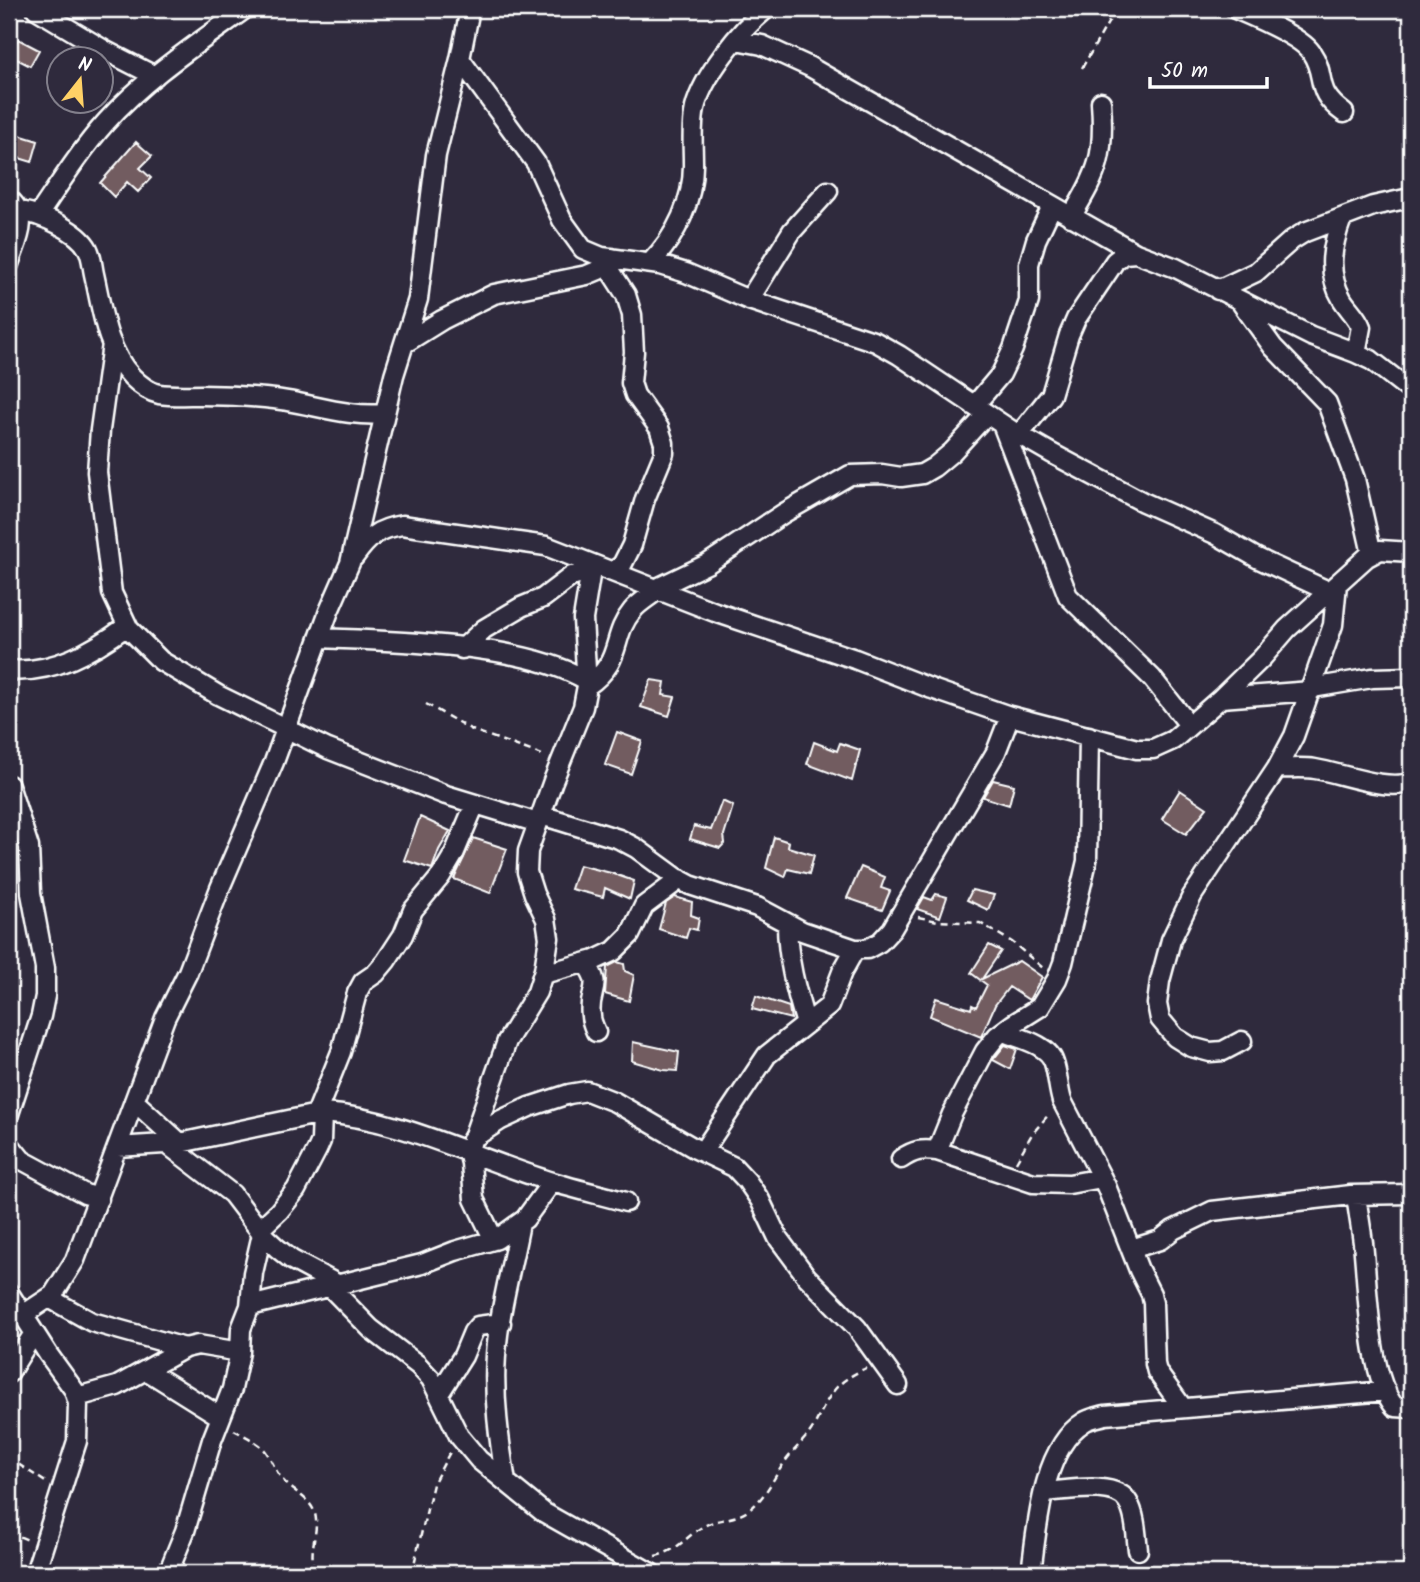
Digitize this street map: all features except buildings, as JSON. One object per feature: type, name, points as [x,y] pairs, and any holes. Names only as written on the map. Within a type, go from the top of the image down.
[{"type":"street","points":[[36,9],[106,51],[155,76]]},
{"type":"street","points":[[9,264],[21,228],[20,213],[126,102],[155,76],[245,9]]},
{"type":"street","points":[[23,1315],[49,1298],[66,1277],[75,1260],[166,1018],[188,972],[219,888],[274,762],[319,638],[350,563],[385,414],[418,299],[436,155],[470,9]]},
{"type":"street","points":[[650,263],[672,237],[687,206],[693,164],[695,111],[700,93],[736,40],[752,20],[766,9]]},
{"type":"street","points":[[1235,9],[1282,32],[1310,50],[1325,97],[1344,113]]},
{"type":"street","points":[[736,40],[762,45],[810,67],[1136,253],[1176,268],[1311,336],[1371,360],[1411,391]]},
{"type":"street","points":[[460,59],[536,163],[562,220],[583,249],[609,261],[650,263],[686,272],[749,300],[876,342],[900,355],[1019,435],[1143,502],[1215,534],[1258,558],[1334,588]]},
{"type":"street","points":[[1071,217],[1102,155],[1101,102]]},
{"type":"street","points":[[749,300],[792,231],[828,191]]},
{"type":"street","points":[[1218,290],[1256,272],[1305,232],[1373,206],[1410,198]]},
{"type":"street","points":[[586,683],[603,674],[626,620],[656,589],[707,564],[784,513],[850,475],[882,474],[901,477],[922,474],[951,452],[987,415],[1029,301],[1027,276],[1036,240],[1052,206]]},
{"type":"street","points":[[20,213],[82,241],[88,248],[101,312],[121,365],[155,394],[268,398],[299,402],[346,414],[385,414]]},
{"type":"street","points":[[1342,218],[1335,236],[1331,267],[1336,287],[1361,327],[1356,353]]},
{"type":"street","points":[[1019,435],[1051,395],[1069,335],[1086,304],[1115,261],[1124,254],[1136,253]]},
{"type":"street","points":[[405,343],[442,320],[494,294],[587,275],[599,271],[609,261]]},
{"type":"street","points":[[609,261],[626,295],[632,315],[634,345],[631,383],[635,395],[659,428],[664,443],[664,453],[645,499],[632,545],[622,565],[612,572]]},
{"type":"street","points":[[1240,301],[1273,347],[1327,403],[1355,480],[1372,554]]},
{"type":"street","points":[[112,344],[97,472],[111,593],[127,626],[161,661],[218,695],[349,758],[408,778],[446,796],[619,839],[680,879],[757,907],[802,931],[855,948],[867,949],[880,942],[892,929],[996,752],[1010,716]]},
{"type":"street","points":[[987,415],[1068,596],[1152,678],[1189,725]]},
{"type":"street","points":[[350,563],[368,538],[386,528],[402,525],[546,546],[592,567],[612,572],[807,645],[855,659],[932,690],[1010,716],[1137,750],[1153,749],[1173,740],[1221,698],[1287,629],[1372,554],[1380,550],[1411,552]]},
{"type":"street","points":[[462,649],[484,629],[521,607],[543,598],[572,576],[592,567]]},
{"type":"street","points":[[494,1240],[474,1199],[470,1146],[507,1041],[537,992],[543,974],[549,939],[546,919],[527,872],[528,851],[583,707],[586,683],[583,619],[592,567]]},
{"type":"street","points":[[1242,1041],[1223,1051],[1210,1052],[1191,1047],[1175,1037],[1160,1019],[1157,1004],[1160,981],[1171,940],[1192,896],[1294,736],[1333,625],[1334,588]]},
{"type":"street","points":[[9,670],[23,671],[78,657],[127,626]]},
{"type":"street","points":[[319,638],[377,640],[488,651],[569,670],[586,683]]},
{"type":"street","points":[[1221,698],[1312,689],[1372,678],[1411,677]]},
{"type":"street","points":[[937,1151],[952,1114],[985,1051],[1003,1032],[1040,1007],[1057,979],[1068,947],[1087,861],[1089,736]]},
{"type":"street","points":[[1276,768],[1312,769],[1385,784],[1411,782]]},
{"type":"street","points":[[9,785],[29,847],[32,893],[45,968],[45,996],[41,1016],[9,1114]]},
{"type":"street","points":[[168,1573],[185,1531],[232,1388],[240,1352],[241,1329],[250,1306],[261,1232],[296,1190],[321,1141],[319,1113],[363,982],[376,973],[386,961],[413,910],[441,876],[454,854],[475,804]]},
{"type":"street","points":[[543,974],[595,960],[623,944],[645,906],[680,879]]},
{"type":"street","points":[[787,923],[787,940],[795,985],[806,1024]]},
{"type":"street","points":[[702,1152],[767,1055],[829,1006],[855,948]]},
{"type":"street","points":[[585,963],[596,982],[590,1016],[596,1032]]},
{"type":"street","points":[[1003,1032],[1034,1044],[1054,1062],[1062,1101],[1102,1178],[1153,1303],[1153,1352],[1157,1372],[1183,1408]]},
{"type":"street","points":[[470,1146],[501,1120],[529,1107],[587,1091],[615,1102],[702,1152],[734,1167],[747,1181],[785,1248],[807,1278],[857,1328],[898,1385]]},
{"type":"street","points":[[134,1101],[174,1143],[232,1194],[261,1232],[292,1260],[333,1285],[371,1329],[418,1365],[431,1379],[459,1436],[479,1460],[543,1512],[651,1573]]},
{"type":"street","points":[[117,1147],[174,1143],[319,1113],[356,1116],[470,1146],[551,1182],[626,1202]]},
{"type":"street","points":[[9,1143],[22,1160],[85,1194],[99,1198]]},
{"type":"street","points":[[901,1159],[922,1149],[937,1151],[1008,1177],[1033,1183],[1053,1184],[1102,1178]]},
{"type":"street","points":[[250,1306],[422,1264],[466,1247],[494,1240],[520,1223],[551,1182]]},
{"type":"street","points":[[1131,1249],[1145,1247],[1160,1240],[1173,1230],[1212,1211],[1356,1195],[1396,1192],[1411,1194]]},
{"type":"street","points":[[1356,1195],[1377,1362],[1386,1391],[1395,1407],[1411,1408]]},
{"type":"street","points":[[506,1482],[496,1401],[496,1355],[520,1223]]},
{"type":"street","points":[[9,1293],[77,1397],[77,1441],[35,1573]]},
{"type":"street","points":[[49,1298],[92,1322],[185,1348]]},
{"type":"street","points":[[439,1394],[478,1326],[501,1323]]},
{"type":"street","points":[[9,1373],[34,1333]]},
{"type":"street","points":[[77,1397],[117,1385],[185,1348],[198,1345],[240,1352]]},
{"type":"street","points":[[146,1370],[220,1419]]},
{"type":"street","points":[[1031,1573],[1047,1476],[1056,1453],[1072,1432],[1085,1421],[1105,1415],[1386,1391]]},
{"type":"street","points":[[1044,1492],[1104,1488],[1118,1492],[1129,1503],[1135,1522],[1138,1550]]},
{"type":"path","points":[[1082,68],[1116,9]]},
{"type":"path","points":[[426,704],[472,730],[562,761]]},
{"type":"path","points":[[901,912],[938,921],[980,923],[1012,942],[1057,979]]},
{"type":"path","points":[[1008,1177],[1032,1134],[1062,1101]]},
{"type":"path","points":[[631,1562],[673,1550],[702,1527],[748,1510],[768,1489],[788,1458],[814,1426],[830,1393],[844,1380],[881,1362]]},
{"type":"path","points":[[220,1419],[261,1446],[284,1482],[313,1508],[316,1521],[313,1553],[317,1573]]},
{"type":"path","points":[[412,1573],[433,1484],[459,1436]]},
{"type":"path","points":[[9,1458],[61,1492]]}]
